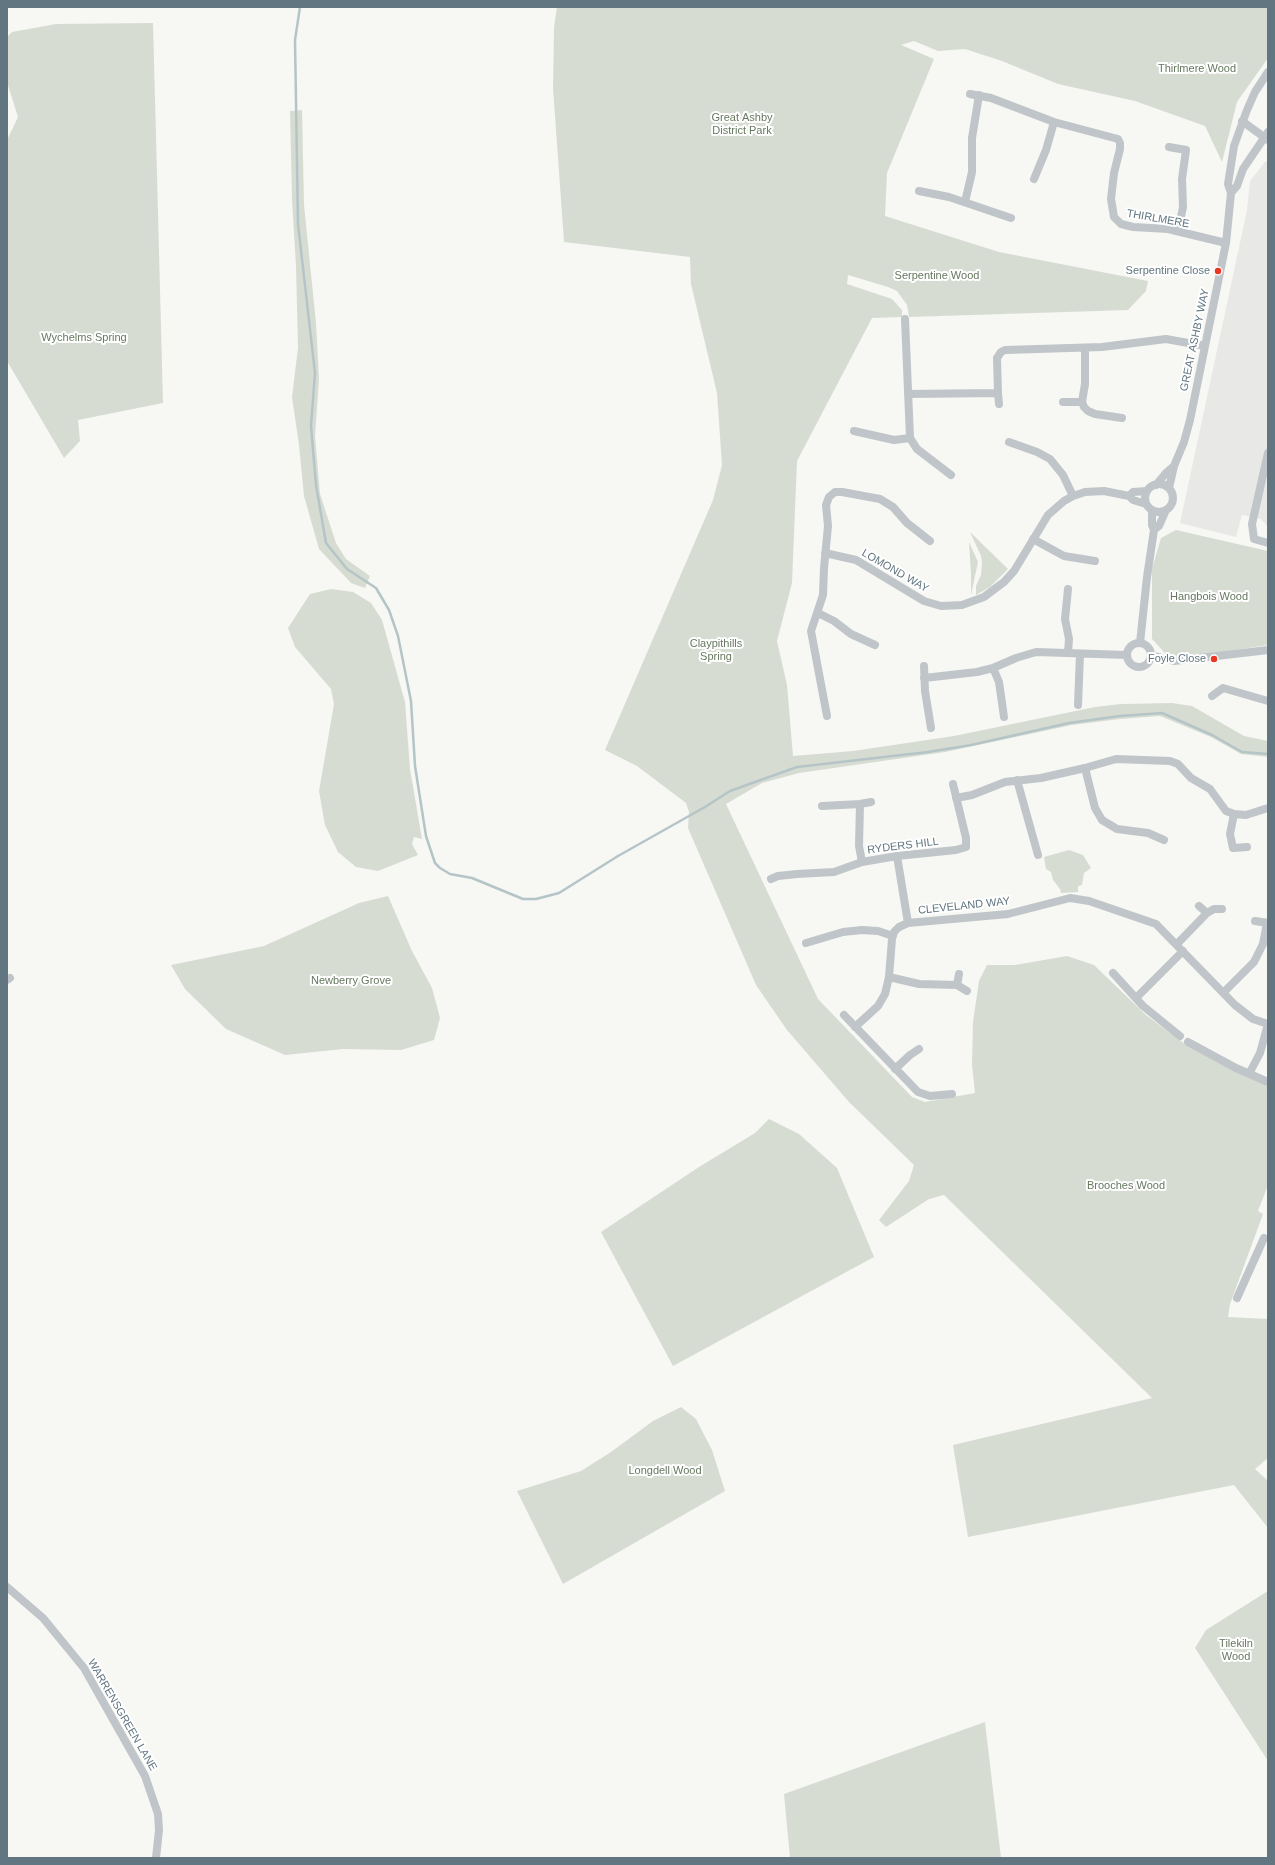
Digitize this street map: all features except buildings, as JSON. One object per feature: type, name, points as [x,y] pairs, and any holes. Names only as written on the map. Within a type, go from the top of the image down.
[{"type":"street","name":"GREAT ASHBY WAY","points":[[1169,488],[1174,466],[1184,442],[1190,420],[1226,243],[1231,193],[1228,184],[1234,146],[1242,121],[1256,92],[1268,72]]},
{"type":"street","name":"THIRLMERE","points":[[970,94],[991,98],[1054,122],[1114,137],[1119,141],[1120,149],[1114,173],[1111,199],[1112,213],[1119,223],[1127,226],[1178,231],[1226,243]]},
{"type":"street","points":[[965,202],[972,172],[972,138],[979,95]]},
{"type":"street","points":[[1242,121],[1267,136]]},
{"type":"street","points":[[1034,179],[1046,150],[1054,122]]},
{"type":"street","name":"GREAT ASHBY WAY","points":[[1231,193],[1236,186],[1243,169],[1267,136]]},
{"type":"street","points":[[1169,147],[1186,150],[1182,179],[1183,208],[1178,231]]},
{"type":"street","points":[[919,191],[940,194],[1011,218]]},
{"type":"street","points":[[905,319],[910,438],[918,449],[950,475]]},
{"type":"street","points":[[999,404],[996,363],[1002,351],[1085,348],[1166,339],[1205,346]]},
{"type":"street","points":[[1085,348],[1085,384],[1082,402],[1084,407],[1091,413],[1122,418]]},
{"type":"street","points":[[908,394],[998,393]]},
{"type":"street","points":[[1063,402],[1082,402]]},
{"type":"street","points":[[854,431],[894,440],[910,438]]},
{"type":"street","points":[[1008,442],[1037,452],[1050,459],[1063,475],[1073,496]]},
{"type":"street","points":[[1268,453],[1252,524],[1254,539],[1268,543]]},
{"type":"street","name":"GREAT ASHBY WAY","points":[[1156,484],[1166,472],[1174,466]]},
{"type":"street","points":[[1140,643],[1154,530],[1149,507],[1145,498],[1147,491],[1152,486],[1156,484],[1165,485],[1169,488],[1173,500],[1166,510],[1159,526],[1154,530]]},
{"type":"street","name":"LOMOND WAY","points":[[825,554],[856,560],[924,601],[941,606],[955,606],[968,604],[984,597],[1004,582],[1014,571],[1048,515],[1073,496],[1095,491],[1129,496],[1133,500],[1149,507]]},
{"type":"street","name":"LOMOND WAY","points":[[1129,496],[1133,492],[1147,491]]},
{"type":"street","points":[[827,716],[811,636],[812,627],[823,595],[828,526],[827,500],[832,494],[838,492],[873,497],[886,502],[893,507],[907,523],[930,540]]},
{"type":"street","points":[[1149,507],[1158,512],[1166,510]]},
{"type":"street","points":[[1033,538],[1064,556],[1095,561]]},
{"type":"street","points":[[1068,589],[1065,619],[1069,639],[1068,653]]},
{"type":"street","points":[[818,613],[834,621],[851,634],[875,644]]},
{"type":"street","points":[[1150,659],[1148,647],[1140,643],[1131,646],[1127,655],[1131,664],[1136,667],[1140,667],[1150,659],[1174,661],[1268,650]]},
{"type":"street","points":[[924,678],[963,675],[993,668],[1016,658],[1036,652],[1127,655]]},
{"type":"street","points":[[1078,705],[1080,654]]},
{"type":"street","points":[[924,666],[924,678],[931,728]]},
{"type":"street","points":[[993,668],[999,682],[1004,717]]},
{"type":"street","points":[[1212,696],[1222,684],[1268,701]]},
{"type":"street","points":[[956,798],[972,795],[1004,782],[1041,778],[1116,759],[1174,762],[1191,778],[1210,789],[1222,807],[1234,814],[1246,815],[1268,808]]},
{"type":"street","points":[[1085,768],[1095,808],[1102,820],[1117,829],[1148,833],[1164,840]]},
{"type":"street","points":[[1017,780],[1038,855]]},
{"type":"street","name":"RYDERS HILL","points":[[771,879],[785,875],[834,872],[862,862],[897,856],[956,850],[966,847],[966,838],[953,784]]},
{"type":"street","points":[[822,806],[871,802]]},
{"type":"street","points":[[860,804],[859,846],[862,862]]},
{"type":"street","points":[[1234,814],[1230,834],[1233,848],[1247,847]]},
{"type":"street","name":"CLEVELAND WAY","points":[[897,856],[908,923]]},
{"type":"street","name":"CLEVELAND WAY","points":[[893,936],[899,927],[908,923],[999,915],[1070,898],[1079,898],[1152,922],[1162,929],[1223,993],[1246,1014],[1259,1022],[1268,1024],[1260,1053],[1249,1074]]},
{"type":"street","points":[[1199,906],[1207,913]]},
{"type":"street","points":[[1177,944],[1207,913],[1214,909],[1222,909]]},
{"type":"street","points":[[1223,993],[1254,962],[1263,944],[1268,923],[1255,921]]},
{"type":"street","points":[[806,943],[843,932],[862,930],[878,931],[893,936],[890,945],[888,987],[882,1000],[855,1027]]},
{"type":"street","points":[[1136,998],[1183,951]]},
{"type":"street","points":[[957,985],[959,974]]},
{"type":"street","points":[[1114,974],[1156,1019],[1180,1036]]},
{"type":"street","points":[[889,977],[919,984],[957,985],[967,991]]},
{"type":"street","points":[[844,1015],[918,1092],[930,1096],[952,1094]]},
{"type":"street","points":[[1188,1042],[1249,1074],[1268,1082]]},
{"type":"street","points":[[895,1069],[919,1049]]},
{"type":"street","points":[[1237,1298],[1264,1238]]},
{"type":"street","points":[[1259,1250],[1268,1254]]},
{"type":"street","name":"WARRENSGREEN LANE","points":[[7,1587],[44,1618],[84,1668],[145,1776],[158,1814],[156,1858]]},
{"type":"shaded area","points":[[1268,161],[1268,527],[1261,519],[1242,515],[1236,537],[1180,523],[1247,210],[1250,181],[1265,162]]},
{"type":"green space","points":[[557,7],[1268,7],[1268,58],[1237,102],[1222,162],[1205,126],[1135,101],[1058,84],[1002,61],[965,49],[938,51],[914,41],[901,45],[934,59],[887,173],[885,216],[999,252],[1148,281],[1146,291],[1128,310],[909,317],[907,305],[897,291],[848,275],[847,284],[892,299],[902,310],[902,317],[872,318],[797,461],[792,583],[777,641],[787,685],[793,756],[853,751],[954,736],[1095,707],[1121,704],[1172,703],[1192,706],[1244,736],[1268,741],[1268,757],[1241,754],[1211,737],[1160,716],[1120,719],[1072,725],[945,752],[799,773],[762,783],[726,804],[818,999],[912,1097],[925,1102],[975,1093],[972,1065],[973,1022],[979,981],[987,965],[1015,965],[1067,956],[1094,965],[1146,1015],[1185,1044],[1268,1086],[1268,1185],[1258,1211],[1263,1214],[1230,1304],[1228,1317],[1268,1319],[1268,1458],[1255,1469],[1268,1481],[1268,1528],[1234,1485],[968,1537],[953,1445],[1152,1398],[944,1195],[929,1199],[886,1227],[879,1220],[909,1181],[914,1165],[849,1102],[787,1030],[756,985],[688,828],[689,812],[686,803],[637,766],[605,750],[713,500],[722,465],[717,393],[691,284],[690,257],[564,242],[553,88],[554,27]]},
{"type":"green space","name":"Wychelms Spring","points":[[153,23],[163,403],[78,420],[80,441],[64,458],[7,361],[7,140],[18,117],[7,82],[7,37],[12,32],[56,24]]},
{"type":"green space","points":[[302,110],[304,205],[316,323],[319,379],[315,436],[320,494],[336,543],[346,559],[370,576],[365,588],[351,583],[319,549],[304,496],[292,397],[298,348],[290,111]]},
{"type":"green space","name":"Hangbois Wood","points":[[1176,530],[1268,551],[1268,645],[1183,658],[1165,653],[1152,639],[1152,569],[1161,538]]},
{"type":"green space","points":[[970,532],[1008,569],[990,587],[976,595],[976,586],[981,575],[982,563],[981,556]]},
{"type":"green space","points":[[969,542],[978,562],[971,595],[971,574]]},
{"type":"green space","points":[[331,589],[353,592],[371,603],[382,620],[405,702],[410,769],[422,839],[414,837],[412,844],[418,855],[378,871],[356,867],[338,852],[325,825],[319,791],[334,704],[331,689],[295,647],[288,628],[310,594]]},
{"type":"green space","points":[[1069,850],[1083,855],[1091,868],[1084,873],[1082,885],[1078,886],[1078,892],[1061,893],[1060,889],[1053,880],[1051,872],[1046,869],[1044,857]]},
{"type":"green space","name":"Newberry Grove","points":[[388,896],[412,951],[432,988],[440,1018],[434,1040],[401,1050],[343,1049],[285,1055],[226,1029],[185,989],[171,965],[264,946],[359,903]]},
{"type":"green space","points":[[769,1119],[799,1134],[837,1168],[874,1257],[673,1366],[601,1232],[699,1167],[755,1133]]},
{"type":"green space","name":"Longdell Wood","points":[[681,1407],[696,1419],[712,1450],[725,1491],[563,1584],[517,1491],[581,1471],[611,1452],[653,1421]]},
{"type":"green space","name":"Tilekiln Wood","points":[[1268,1591],[1268,1761],[1195,1648],[1206,1630]]},
{"type":"green space","points":[[985,1722],[1001,1858],[790,1858],[784,1794]]},
{"type":"waterway","points":[[300,7],[295,40],[298,224],[315,373],[311,426],[316,485],[326,543],[347,569],[376,588],[389,610],[398,636],[411,701],[415,766],[426,836],[435,863],[440,868],[450,874],[472,878],[523,899],[536,899],[559,893],[618,856],[705,807],[730,791],[797,767],[928,752],[971,745],[1069,723],[1120,716],[1162,713],[1212,735],[1242,752],[1268,754]]},
{"type":"place","name":"Serpentine Close","points":[[1218,271]]},
{"type":"place","name":"Foyle Close","points":[[1214,659]]},
{"type":"park label","name":"Thirlmere Wood","points":[[1197,69]]},
{"type":"park label","name":"Great Ashby District Park","points":[[742,124]]},
{"type":"park label","name":"Serpentine Wood","points":[[937,276]]},
{"type":"park label","name":"Claypithills Spring","points":[[716,650]]},
{"type":"park label","name":"Brooches Wood","points":[[1126,1186]]}]
